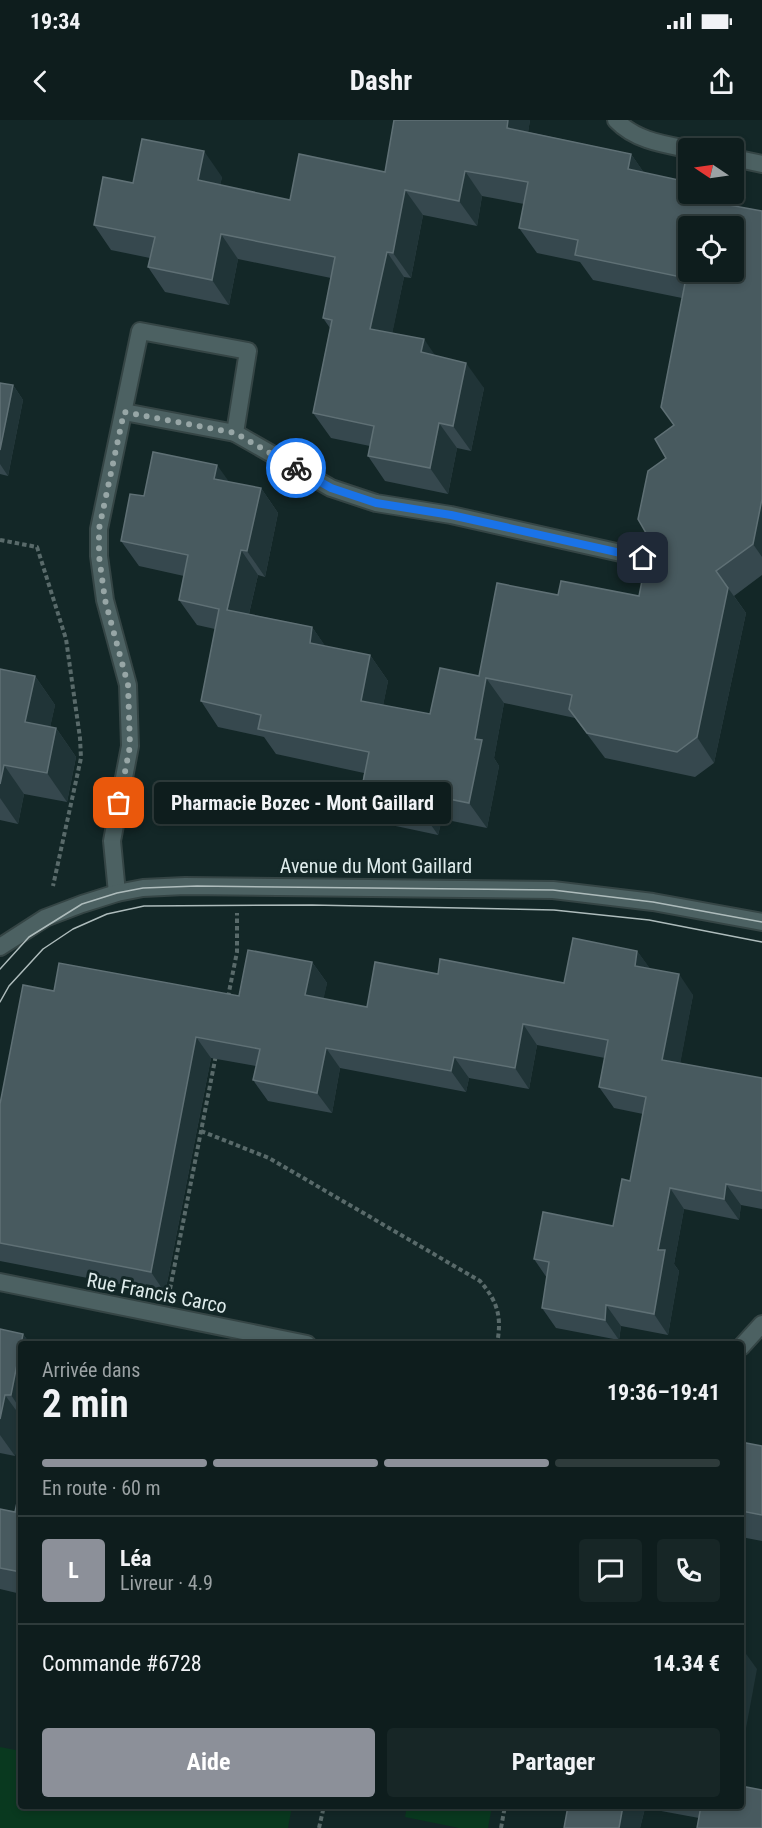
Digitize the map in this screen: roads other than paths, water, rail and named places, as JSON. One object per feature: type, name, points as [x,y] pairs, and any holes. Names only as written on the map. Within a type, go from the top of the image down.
[{"type":"street","points":[[616,120],[621,126],[646,140],[678,147]]},
{"type":"street","points":[[744,160],[762,164]]},
{"type":"street","points":[[117,893],[112,842],[130,746],[128,685],[105,600],[99,556],[99,529],[140,331],[248,351],[235,433]]},
{"type":"street","points":[[124,412],[235,433],[331,488],[376,503],[451,515],[643,558]]},
{"type":"street","name":"Avenue du Mont Gaillard","points":[[0,947],[45,918],[117,893],[142,888],[175,886],[553,890],[653,902],[762,922]]},
{"type":"street","name":"Rue Francis Carco","points":[[0,1282],[292,1341]]},
{"type":"street","points":[[744,1344],[762,1324]]},
{"type":"tram line","points":[[0,969],[29,937],[82,904],[143,888],[197,886],[553,890],[653,902],[762,922]]},
{"type":"tram line","points":[[0,1002],[9,986],[43,949],[73,929],[107,914],[144,906],[312,905],[554,910],[649,920],[762,942]]},
{"type":"place","name":"Pharmacie Bozec - Mont Gaillard","points":[[119,803]]}]
